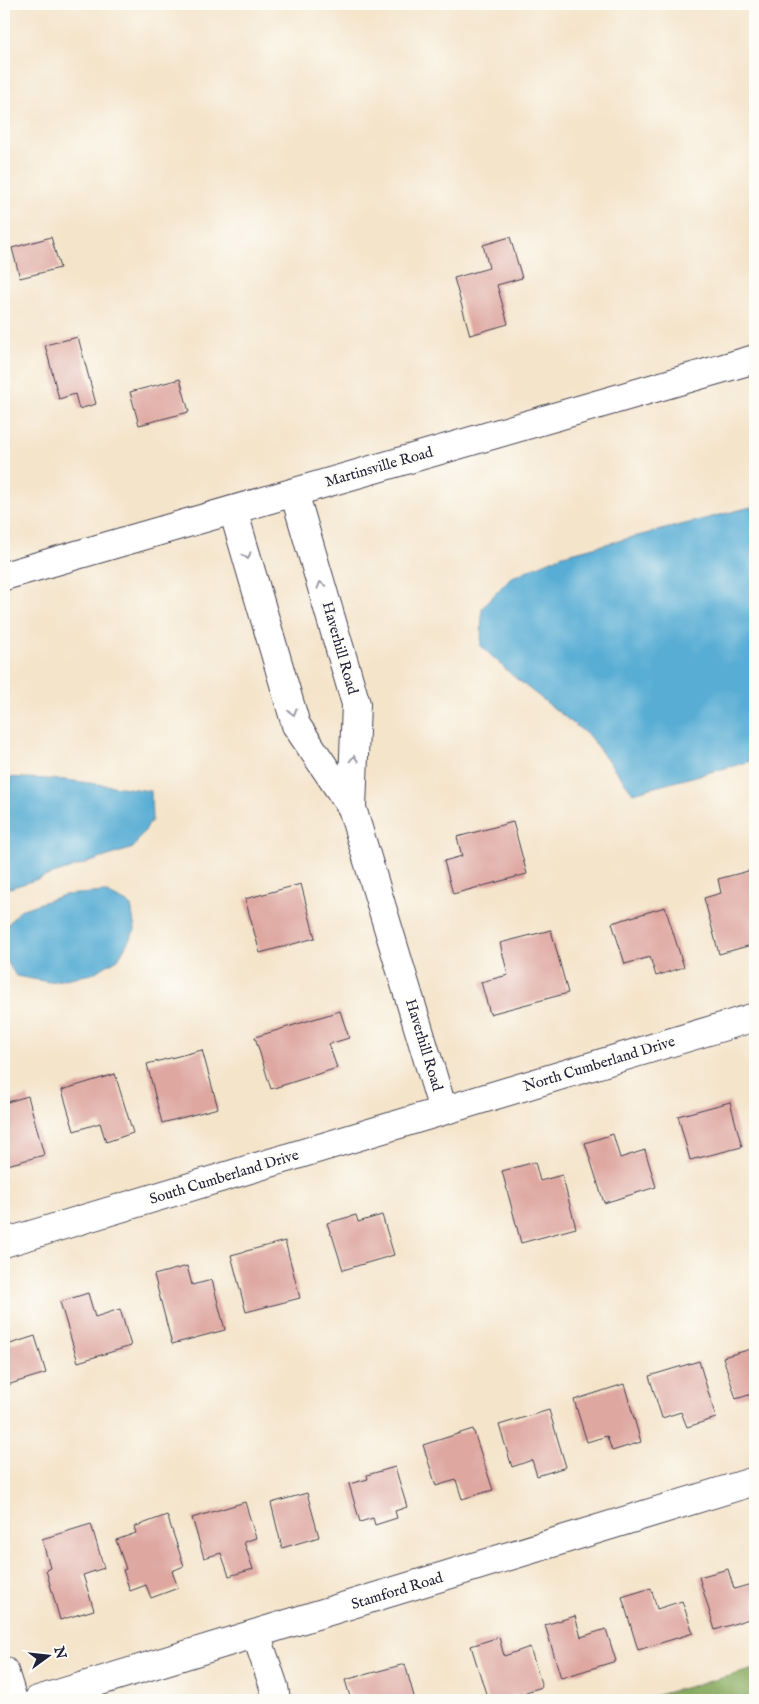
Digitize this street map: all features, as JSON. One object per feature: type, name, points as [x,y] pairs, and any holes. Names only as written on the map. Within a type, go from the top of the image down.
[{"type":"street","name":"Martinsville Road","points":[[4,576],[755,359]]},
{"type":"street","name":"Haverhill Road","points":[[294,492],[356,704],[352,808]]},
{"type":"street","name":"Haverhill Road","points":[[233,510],[296,725],[352,808],[444,1110]]},
{"type":"street","name":"North Cumberland Drive","points":[[444,1110],[755,1017]]},
{"type":"street","name":"South Cumberland Drive","points":[[4,1243],[444,1110]]},
{"type":"street","name":"Stamford Road","points":[[38,1700],[755,1481]]},
{"type":"street","points":[[256,1634],[274,1687],[276,1700]]},
{"type":"street","points":[[4,1671],[12,1700]]},
{"type":"green space","points":[[755,1669],[755,1700],[639,1700]]},
{"type":"water","points":[[755,506],[755,760],[633,793],[589,736],[513,676],[481,646],[482,608],[510,578],[563,555]]},
{"type":"water","points":[[4,777],[66,780],[151,791],[152,820],[133,848],[4,890]]},
{"type":"water","points":[[105,892],[131,905],[135,930],[118,959],[92,974],[49,982],[16,976],[6,960],[4,929],[20,910],[64,895]]},
{"type":"building","points":[[51,237],[60,268],[20,278],[12,248]]},
{"type":"building","points":[[510,237],[522,278],[497,285],[508,324],[470,335],[454,278],[489,268],[483,245]]},
{"type":"building","points":[[78,337],[96,404],[79,409],[75,394],[59,399],[45,345]]},
{"type":"building","points":[[180,379],[189,412],[139,425],[130,392]]},
{"type":"building","points":[[513,822],[527,874],[453,894],[444,861],[462,856],[457,837]]},
{"type":"building","points":[[752,870],[755,883],[755,944],[719,954],[704,898],[721,893],[718,879]]},
{"type":"building","points":[[301,884],[315,938],[260,953],[245,899]]},
{"type":"building","points":[[665,907],[684,967],[656,976],[650,957],[625,964],[612,923]]},
{"type":"building","points":[[551,930],[568,993],[490,1014],[481,982],[508,975],[500,943]]},
{"type":"building","points":[[340,1011],[349,1038],[329,1044],[337,1068],[271,1089],[255,1037]]},
{"type":"building","points":[[202,1050],[218,1108],[162,1123],[147,1064]]},
{"type":"building","points":[[115,1074],[133,1133],[106,1142],[100,1123],[74,1131],[62,1090]]},
{"type":"building","points":[[28,1096],[44,1155],[4,1166],[4,1103]]},
{"type":"building","points":[[730,1102],[742,1147],[690,1160],[678,1116]]},
{"type":"building","points":[[613,1134],[620,1158],[645,1150],[656,1187],[604,1203],[585,1143]]},
{"type":"building","points":[[535,1162],[540,1181],[562,1175],[576,1228],[521,1243],[502,1171]]},
{"type":"building","points":[[356,1215],[358,1222],[382,1215],[394,1255],[343,1270],[327,1223]]},
{"type":"building","points":[[285,1241],[300,1298],[246,1312],[231,1255]]},
{"type":"building","points":[[187,1266],[192,1285],[212,1280],[225,1330],[172,1344],[154,1275]]},
{"type":"building","points":[[88,1293],[95,1317],[120,1309],[131,1346],[78,1362],[60,1302]]},
{"type":"building","points":[[4,1324],[10,1344],[35,1336],[46,1373],[4,1386]]},
{"type":"building","points":[[755,1348],[755,1393],[736,1399],[723,1357]]},
{"type":"building","points":[[699,1361],[716,1418],[687,1427],[681,1412],[662,1418],[649,1376]]},
{"type":"building","points":[[624,1384],[641,1442],[612,1451],[607,1436],[587,1442],[574,1400]]},
{"type":"building","points":[[549,1410],[566,1467],[537,1476],[532,1460],[512,1467],[499,1425]]},
{"type":"building","points":[[473,1429],[493,1490],[462,1499],[456,1480],[436,1486],[423,1445]]},
{"type":"building","points":[[395,1467],[407,1507],[395,1511],[397,1518],[375,1525],[373,1518],[360,1522],[349,1484],[368,1479],[367,1475]]},
{"type":"building","points":[[307,1493],[319,1537],[282,1548],[271,1503]]},
{"type":"building","points":[[245,1502],[256,1538],[244,1542],[253,1569],[229,1576],[221,1553],[204,1558],[192,1518]]},
{"type":"building","points":[[167,1515],[184,1566],[172,1571],[178,1588],[151,1598],[146,1585],[130,1591],[123,1570],[126,1569],[116,1540],[136,1533],[134,1527]]},
{"type":"building","points":[[91,1524],[104,1568],[83,1575],[94,1610],[60,1620],[46,1570],[50,1568],[42,1539]]},
{"type":"building","points":[[728,1569],[734,1589],[755,1583],[755,1617],[715,1630],[699,1577]]},
{"type":"building","points":[[651,1588],[657,1609],[682,1601],[693,1633],[638,1650],[622,1597]]},
{"type":"building","points":[[575,1616],[581,1637],[606,1629],[616,1661],[561,1678],[545,1625]]},
{"type":"building","points":[[499,1637],[504,1656],[530,1647],[542,1687],[500,1700],[488,1700],[471,1646]]},
{"type":"building","points":[[405,1664],[415,1700],[351,1700],[345,1680]]}]
